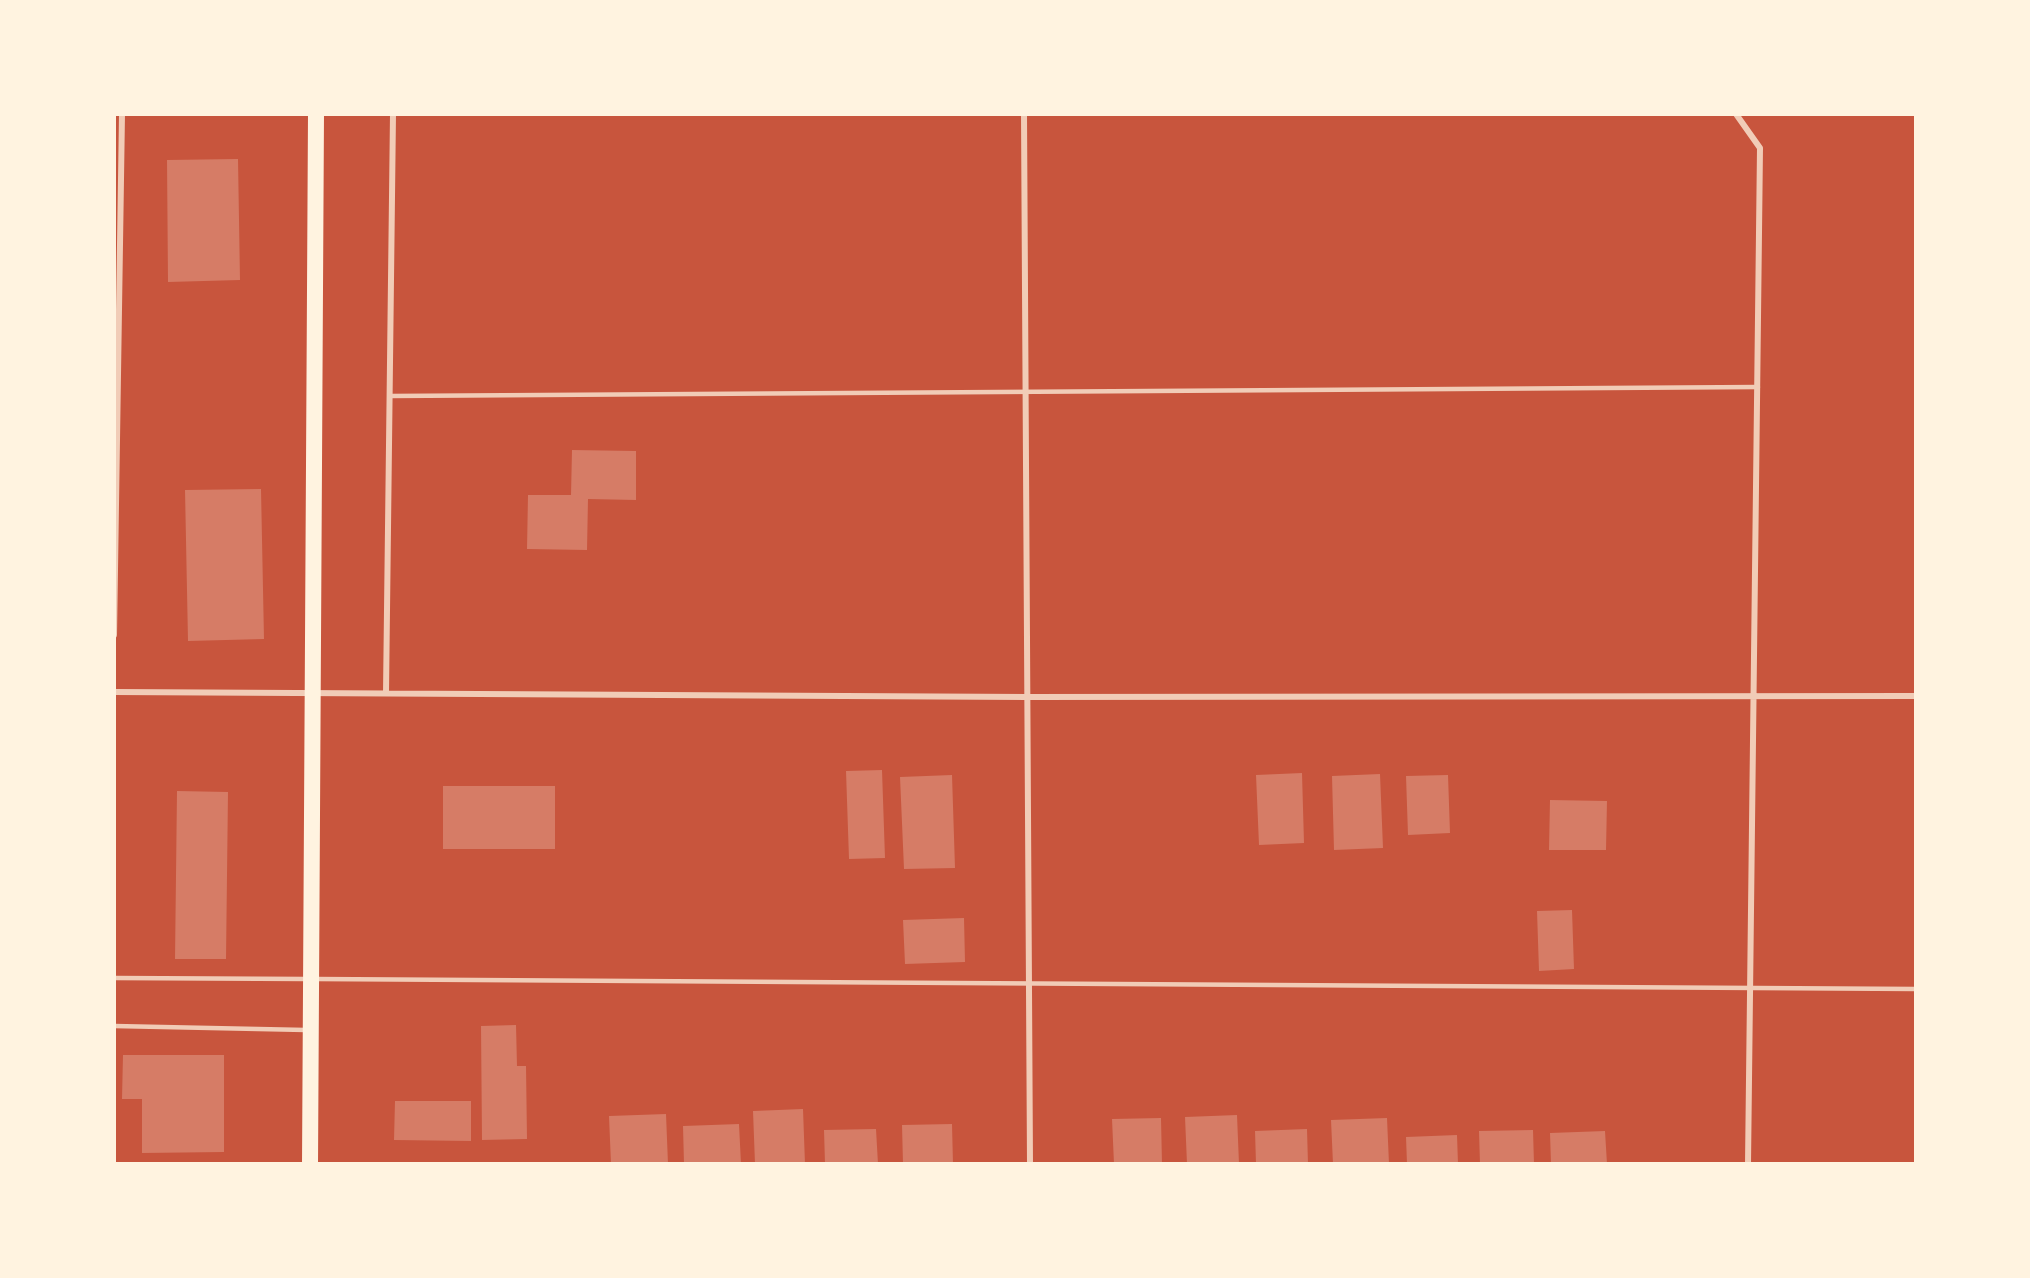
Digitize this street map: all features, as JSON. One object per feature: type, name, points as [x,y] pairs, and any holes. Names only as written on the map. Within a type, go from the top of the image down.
[{"type":"highway","points":[[310,1164],[316,114]]},
{"type":"street","points":[[114,635],[122,114]]},
{"type":"street","points":[[386,693],[393,114]]},
{"type":"street","points":[[1024,114],[1030,1164]]},
{"type":"street","points":[[1736,114],[1760,148],[1748,1164]]},
{"type":"street","points":[[114,692],[1027,697],[1916,696]]},
{"type":"lane","points":[[390,396],[1758,387]]},
{"type":"lane","points":[[114,978],[1916,989]]},
{"type":"lane","points":[[114,1026],[310,1030]]},
{"type":"building","points":[[238,159],[240,280],[168,282],[167,160]]},
{"type":"building","points":[[572,450],[636,451],[636,500],[588,499],[587,550],[527,549],[528,495],[571,495]]},
{"type":"building","points":[[261,489],[264,639],[188,641],[185,490]]},
{"type":"building","points":[[882,770],[885,858],[849,859],[846,771]]},
{"type":"building","points":[[1302,773],[1304,843],[1259,845],[1256,775]]},
{"type":"building","points":[[1380,774],[1383,848],[1334,850],[1332,776]]},
{"type":"building","points":[[952,775],[955,868],[904,869],[900,777]]},
{"type":"building","points":[[1448,775],[1450,833],[1408,835],[1406,776]]},
{"type":"building","points":[[443,786],[555,786],[555,849],[443,849]]},
{"type":"building","points":[[177,791],[228,792],[226,959],[175,959]]},
{"type":"building","points":[[1550,800],[1607,801],[1606,850],[1549,850]]},
{"type":"building","points":[[1572,910],[1574,969],[1539,971],[1537,911]]},
{"type":"building","points":[[964,918],[965,962],[905,964],[903,920]]},
{"type":"building","points":[[516,1025],[517,1066],[526,1066],[527,1139],[482,1140],[481,1026]]},
{"type":"building","points":[[123,1055],[224,1055],[224,1152],[142,1153],[142,1099],[122,1099]]},
{"type":"building","points":[[395,1101],[471,1101],[471,1141],[394,1140]]},
{"type":"building","points":[[803,1109],[805,1164],[755,1164],[753,1111]]},
{"type":"building","points":[[666,1114],[668,1164],[611,1164],[609,1116]]},
{"type":"building","points":[[1237,1115],[1239,1164],[1187,1164],[1185,1117]]},
{"type":"building","points":[[1161,1118],[1162,1164],[1114,1164],[1112,1119]]},
{"type":"building","points":[[1387,1118],[1389,1164],[1333,1164],[1331,1120]]},
{"type":"building","points":[[739,1124],[741,1164],[684,1164],[683,1126]]},
{"type":"building","points":[[952,1124],[953,1164],[903,1164],[902,1125]]},
{"type":"building","points":[[876,1129],[878,1164],[825,1164],[824,1130]]},
{"type":"building","points":[[1307,1129],[1308,1164],[1256,1164],[1255,1131]]},
{"type":"building","points":[[1533,1130],[1534,1164],[1480,1164],[1479,1131]]},
{"type":"building","points":[[1605,1131],[1607,1164],[1551,1164],[1550,1133]]},
{"type":"building","points":[[1457,1135],[1458,1164],[1407,1164],[1406,1137]]}]
